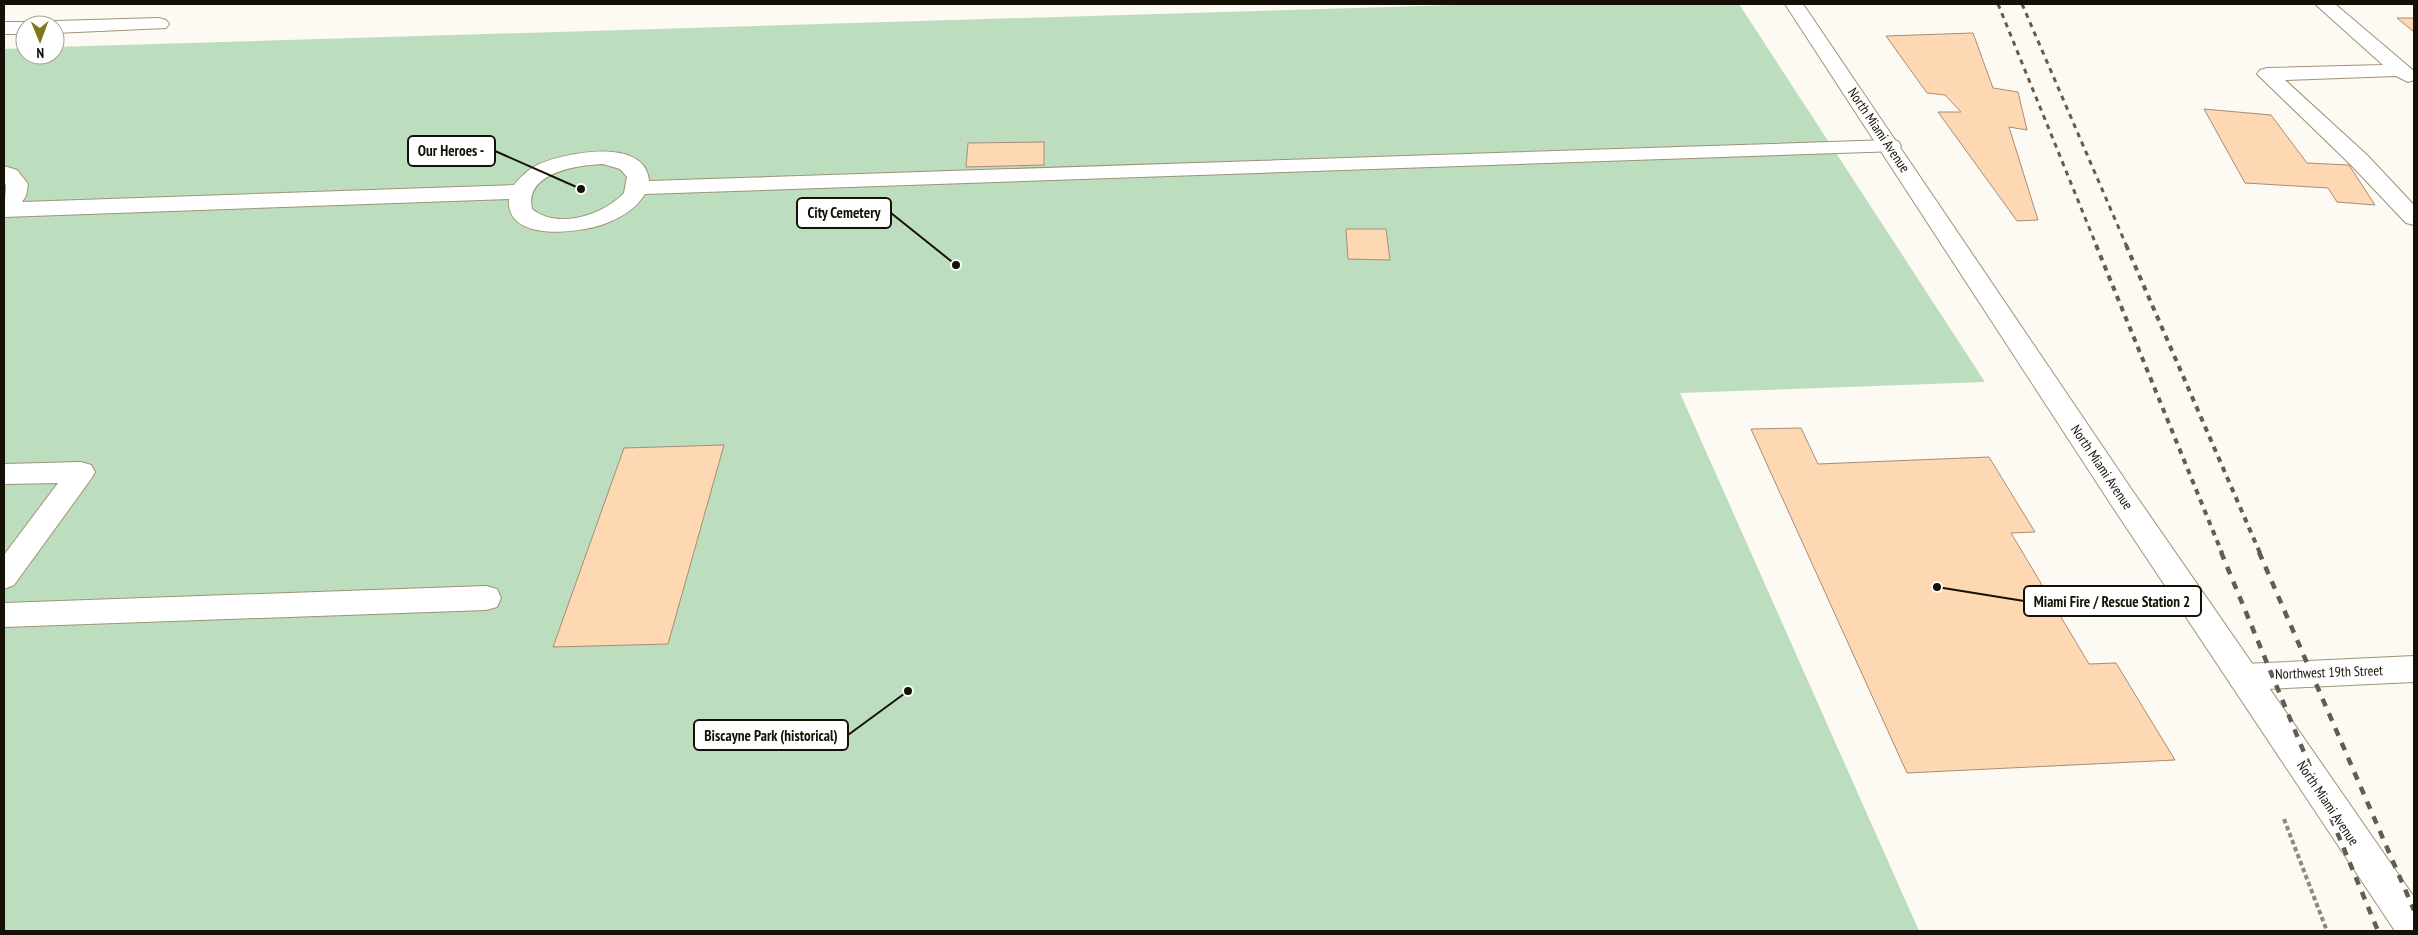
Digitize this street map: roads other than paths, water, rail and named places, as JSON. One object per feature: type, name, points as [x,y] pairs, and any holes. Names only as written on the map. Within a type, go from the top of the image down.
[{"type":"main road","name":"North Miami Avenue","points":[[1794,4],[2122,498],[2414,928]]},
{"type":"main road","points":[[2324,4],[2408,76]]},
{"type":"main road","points":[[65,27],[159,24]]},
{"type":"main road","points":[[2408,76],[2267,74],[2359,160],[2414,218]]},
{"type":"main road","points":[[638,188],[1890,146]]},
{"type":"main road","points":[[603,157],[620,160],[632,167],[639,176],[638,188],[631,199],[603,218],[565,226],[547,224],[523,213],[520,203],[522,192],[530,180],[545,170],[584,158],[603,157]]},
{"type":"main road","points":[[4,173],[9,175],[17,184],[15,196],[4,210]]},
{"type":"main road","points":[[4,210],[522,192]]},
{"type":"main road","points":[[4,474],[82,472],[4,577]]},
{"type":"main road","points":[[4,615],[486,598]]},
{"type":"main road","name":"Northwest 19th Street","points":[[2243,677],[2414,669]]},
{"type":"railway","points":[[1998,4],[2097,247]]},
{"type":"railway","points":[[2022,4],[2127,247]]},
{"type":"railway","points":[[2096,245],[2222,553]]},
{"type":"railway","points":[[2126,245],[2260,553]]},
{"type":"railway","points":[[2221,552],[2378,931]]},
{"type":"railway","points":[[2259,552],[2414,910]]},
{"type":"place","name":"Our Heroes -","points":[[581,189]]},
{"type":"place","name":"City Cemetery","points":[[956,265]]},
{"type":"place","name":"Miami Fire / Rescue Station 2","points":[[1937,587]]},
{"type":"place","name":"Biscayne Park (historical)","points":[[908,691]]}]
